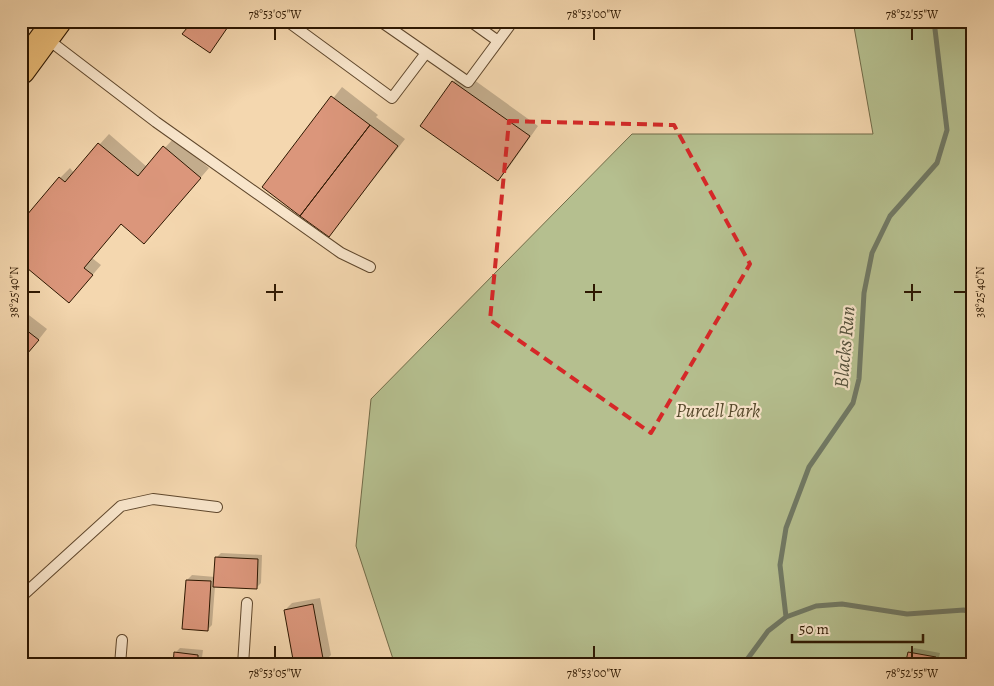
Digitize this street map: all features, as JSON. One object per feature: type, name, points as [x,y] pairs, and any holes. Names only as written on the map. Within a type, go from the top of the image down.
[{"type":"main road","points":[[21,70],[51,29]]},
{"type":"lane","points":[[287,21],[392,98],[426,53]]},
{"type":"lane","points":[[380,21],[468,82],[513,21]]},
{"type":"lane","points":[[470,21],[498,41]]},
{"type":"lane","points":[[51,29],[156,122],[341,253],[370,267]]},
{"type":"lane","points":[[21,597],[121,506],[154,499],[217,506]]},
{"type":"lane","points":[[243,665],[247,603]]},
{"type":"lane","points":[[120,665],[122,640]]},
{"type":"highlighted area","points":[[509,121],[674,125],[750,264],[651,433],[490,320]]},
{"type":"green space","name":"Purcell Park","points":[[853,21],[973,21],[973,665],[395,665],[356,546],[371,399],[632,134],[873,134]]},
{"type":"building","points":[[177,21],[232,21],[210,53],[182,34],[187,28]]},
{"type":"building","points":[[452,81],[530,136],[498,181],[420,126]]},
{"type":"building","points":[[331,96],[370,125],[300,216],[262,187]]},
{"type":"building","points":[[370,125],[398,146],[329,237],[300,216]]},
{"type":"building","points":[[98,143],[138,176],[163,146],[201,178],[144,244],[121,224],[84,268],[93,275],[69,303],[21,263],[21,222],[59,177],[65,182]]},
{"type":"building","points":[[21,326],[39,340],[21,361]]},
{"type":"building","points":[[215,557],[258,559],[257,589],[213,587]]},
{"type":"building","points":[[186,580],[211,581],[208,631],[182,629]]},
{"type":"building","points":[[313,604],[324,664],[294,665],[284,610]]},
{"type":"building","points":[[174,652],[198,655],[198,665],[173,665]]},
{"type":"building","points":[[908,652],[936,657],[934,665],[905,665]]},
{"type":"waterway","name":"Blacks Run","points":[[743,665],[768,631],[786,617],[780,565],[786,528],[809,467],[853,403],[859,379],[864,293],[872,253],[890,216],[937,163],[947,130],[934,21]]},
{"type":"waterway","points":[[786,617],[816,606],[842,604],[907,614],[964,610],[973,614]]}]
